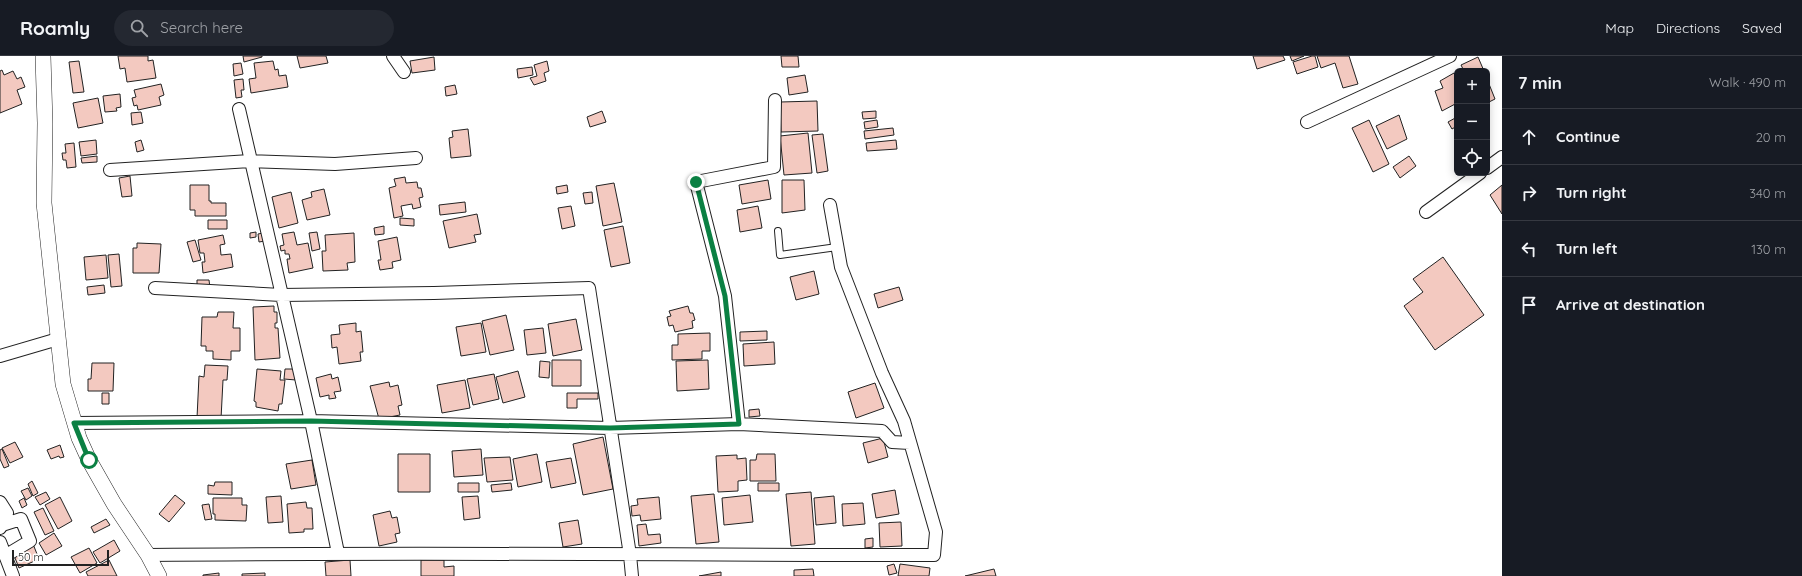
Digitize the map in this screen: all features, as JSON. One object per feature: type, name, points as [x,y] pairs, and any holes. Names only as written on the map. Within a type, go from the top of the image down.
[{"type":"street","points":[[43,56],[45,123],[44,202],[63,384],[74,423],[89,460],[114,504],[148,555],[159,576]]},
{"type":"street","points":[[393,56],[404,72]]},
{"type":"street","points":[[1307,122],[1450,56]]},
{"type":"street","points":[[739,424],[725,296],[696,182],[774,166],[774,100]]},
{"type":"street","points":[[239,109],[311,421],[338,553]]},
{"type":"street","points":[[1490,166],[1502,157]]},
{"type":"street","points":[[110,170],[250,161],[335,164],[416,158]]},
{"type":"street","points":[[1426,212],[1476,176]]},
{"type":"street","points":[[148,555],[338,553],[934,555],[936,532],[904,422],[882,372],[841,267],[830,205]]},
{"type":"street","points":[[155,288],[281,295],[434,293],[589,288],[632,576]]},
{"type":"street","points":[[0,356],[58,339]]},
{"type":"street","points":[[74,423],[311,421],[610,428],[739,424],[882,431],[892,442],[910,443]]},
{"type":"street","points":[[0,502],[7,513],[0,528]]},
{"type":"street","points":[[0,528],[2,524],[21,519],[30,541],[5,556]]},
{"type":"street","points":[[0,542],[11,576]]},
{"type":"lane","points":[[778,231],[780,255],[837,247]]},
{"type":"building","points":[[118,56],[148,56],[148,61],[153,60],[156,78],[127,82],[125,68],[120,69]]},
{"type":"building","points":[[243,56],[262,56],[262,57],[244,62]]},
{"type":"building","points":[[297,56],[326,56],[328,63],[300,68]]},
{"type":"building","points":[[781,56],[798,56],[799,67],[782,67]]},
{"type":"building","points":[[1253,56],[1283,56],[1285,60],[1257,69]]},
{"type":"building","points":[[1290,56],[1304,56],[1292,61]]},
{"type":"building","points":[[1315,56],[1318,67],[1297,74],[1293,62]]},
{"type":"building","points":[[1317,56],[1349,56],[1358,84],[1343,88],[1335,63],[1321,68]]},
{"type":"building","points":[[434,57],[435,70],[412,73],[410,61]]},
{"type":"building","points":[[1478,57],[1483,68],[1462,68],[1461,65]]},
{"type":"building","points":[[79,61],[84,92],[73,93],[69,62]]},
{"type":"building","points":[[273,61],[275,70],[278,69],[279,76],[286,75],[288,87],[251,93],[249,79],[256,78],[254,63]]},
{"type":"building","points":[[547,61],[549,71],[544,73],[546,81],[534,85],[530,78],[537,76],[534,65]]},
{"type":"building","points":[[241,63],[243,74],[234,76],[233,64]]},
{"type":"building","points":[[532,67],[533,75],[518,78],[517,69]]},
{"type":"building","points":[[2,70],[4,75],[13,71],[17,79],[21,77],[25,87],[17,90],[22,104],[0,113],[0,71]]},
{"type":"building","points":[[1454,73],[1454,105],[1442,111],[1435,91],[1443,88],[1440,81]]},
{"type":"building","points":[[805,75],[808,92],[789,95],[787,78]]},
{"type":"building","points":[[243,79],[244,90],[241,90],[242,97],[236,98],[234,80]]},
{"type":"building","points":[[161,84],[164,95],[159,97],[161,105],[138,110],[137,105],[134,106],[132,98],[136,97],[134,90]]},
{"type":"building","points":[[455,85],[457,94],[446,96],[445,87]]},
{"type":"building","points":[[1490,86],[1495,99],[1490,102]]},
{"type":"building","points":[[120,94],[121,107],[116,108],[117,111],[105,112],[103,96]]},
{"type":"building","points":[[98,98],[103,123],[78,128],[73,103]]},
{"type":"building","points":[[817,101],[818,131],[781,132],[780,102]]},
{"type":"building","points":[[602,111],[606,122],[590,127],[587,117]]},
{"type":"building","points":[[876,111],[876,118],[863,119],[862,112]]},
{"type":"building","points":[[141,112],[143,123],[132,125],[131,113]]},
{"type":"building","points":[[1399,115],[1407,139],[1387,149],[1376,126]]},
{"type":"building","points":[[1454,119],[1454,128],[1452,129],[1448,122]]},
{"type":"building","points":[[877,120],[878,127],[865,129],[864,122]]},
{"type":"building","points":[[1369,120],[1389,164],[1373,172],[1352,128]]},
{"type":"building","points":[[893,128],[894,135],[865,139],[864,131]]},
{"type":"building","points":[[468,129],[471,156],[451,158],[449,138],[453,137],[452,131]]},
{"type":"building","points":[[808,133],[812,173],[784,175],[780,136]]},
{"type":"building","points":[[823,134],[828,171],[817,173],[812,135]]},
{"type":"building","points":[[96,140],[97,154],[81,156],[79,142]]},
{"type":"building","points":[[141,140],[144,150],[137,152],[135,142]]},
{"type":"building","points":[[896,140],[897,149],[867,151],[866,143]]},
{"type":"building","points":[[74,143],[76,167],[67,168],[66,160],[63,160],[62,153],[66,153],[65,144]]},
{"type":"building","points":[[97,156],[97,162],[82,163],[81,158]]},
{"type":"building","points":[[1409,156],[1416,166],[1400,178],[1393,167]]},
{"type":"building","points":[[130,176],[132,196],[122,197],[119,178]]},
{"type":"building","points":[[405,177],[406,183],[417,182],[418,188],[421,188],[423,197],[419,198],[421,207],[413,209],[412,204],[401,206],[403,216],[394,218],[389,188],[396,186],[394,179]]},
{"type":"building","points":[[768,180],[771,199],[742,204],[739,185]]},
{"type":"building","points":[[782,180],[804,180],[805,210],[782,213]]},
{"type":"building","points":[[614,183],[622,222],[603,226],[596,186]]},
{"type":"building","points":[[190,185],[209,185],[209,201],[211,201],[211,203],[226,203],[226,216],[195,216],[195,210],[190,210]]},
{"type":"building","points":[[567,185],[568,192],[557,194],[556,187]]},
{"type":"building","points":[[1502,185],[1502,214],[1490,195]]},
{"type":"building","points":[[324,189],[330,215],[307,220],[302,200],[312,197],[311,192]]},
{"type":"building","points":[[291,192],[298,223],[279,228],[272,197]]},
{"type":"building","points":[[592,192],[593,203],[585,204],[583,193]]},
{"type":"building","points":[[465,202],[466,212],[440,215],[439,205]]},
{"type":"building","points":[[571,206],[575,226],[562,229],[558,208]]},
{"type":"building","points":[[758,206],[762,228],[740,232],[737,210]]},
{"type":"building","points":[[477,214],[481,234],[474,235],[476,242],[449,248],[443,221]]},
{"type":"building","points":[[400,218],[414,219],[414,226],[400,225]]},
{"type":"building","points":[[208,220],[227,220],[227,229],[208,229]]},
{"type":"building","points":[[384,226],[384,234],[375,235],[374,228]]},
{"type":"building","points":[[623,226],[630,263],[611,267],[604,230]]},
{"type":"building","points":[[256,232],[256,237],[250,238],[250,233]]},
{"type":"building","points":[[294,232],[297,245],[308,243],[313,268],[289,273],[287,259],[290,259],[289,254],[285,254],[285,250],[281,251],[280,246],[284,245],[282,234]]},
{"type":"building","points":[[317,232],[320,249],[312,251],[309,233]]},
{"type":"building","points":[[263,233],[265,241],[259,242],[258,234]]},
{"type":"building","points":[[354,233],[355,262],[347,263],[348,270],[323,271],[322,251],[326,251],[325,235]]},
{"type":"building","points":[[223,235],[225,244],[220,245],[221,255],[231,254],[233,267],[203,273],[202,262],[205,262],[204,253],[200,253],[198,240]]},
{"type":"building","points":[[397,237],[401,260],[392,262],[393,268],[380,270],[378,260],[381,260],[378,241]]},
{"type":"building","points":[[195,240],[201,260],[193,262],[187,242]]},
{"type":"building","points":[[137,243],[161,244],[159,273],[133,273],[133,248],[137,248]]},
{"type":"building","points":[[119,254],[122,286],[111,287],[108,255]]},
{"type":"building","points":[[106,255],[108,278],[86,280],[84,257]]},
{"type":"building","points":[[1443,257],[1484,315],[1435,350],[1404,306],[1423,292],[1413,279]]},
{"type":"building","points":[[814,271],[819,294],[796,300],[790,277]]},
{"type":"building","points":[[197,280],[209,280],[210,288],[197,289]]},
{"type":"building","points":[[104,285],[105,293],[88,295],[87,287]]},
{"type":"building","points":[[899,287],[903,300],[878,308],[874,294]]},
{"type":"building","points":[[274,306],[274,312],[277,312],[277,323],[275,323],[275,328],[278,328],[280,358],[255,360],[253,307]]},
{"type":"building","points":[[688,306],[690,313],[693,313],[695,320],[692,321],[693,328],[675,332],[673,325],[669,326],[667,317],[671,316],[669,311]]},
{"type":"building","points":[[218,312],[234,312],[233,328],[240,328],[240,351],[231,351],[231,360],[213,359],[213,351],[206,351],[206,346],[201,346],[202,317],[217,317]]},
{"type":"building","points":[[506,315],[514,350],[490,355],[482,321]]},
{"type":"building","points":[[576,319],[582,350],[553,356],[548,324]]},
{"type":"building","points":[[356,323],[356,332],[361,331],[363,352],[360,352],[361,361],[339,364],[337,347],[332,348],[331,335],[340,334],[339,325]]},
{"type":"building","points":[[481,323],[486,352],[461,356],[456,327]]},
{"type":"building","points":[[543,328],[546,353],[527,355],[524,330]]},
{"type":"building","points":[[767,331],[767,340],[740,341],[740,332]]},
{"type":"building","points":[[710,333],[710,351],[702,351],[702,359],[672,360],[672,345],[678,345],[678,334]]},
{"type":"building","points":[[774,342],[775,364],[744,366],[743,344]]},
{"type":"building","points":[[552,360],[581,360],[581,386],[552,386]]},
{"type":"building","points":[[708,360],[709,389],[677,391],[676,361]]},
{"type":"building","points":[[540,361],[550,362],[549,378],[539,377]]},
{"type":"building","points":[[92,363],[114,363],[113,391],[88,391],[88,379],[91,379]]},
{"type":"building","points":[[205,365],[228,366],[227,380],[223,380],[221,419],[197,418],[199,376],[204,377]]},
{"type":"building","points":[[257,369],[281,371],[280,380],[285,380],[282,404],[279,404],[278,411],[256,407],[256,402],[254,401]]},
{"type":"building","points":[[285,369],[296,369],[296,380],[284,379]]},
{"type":"building","points":[[518,371],[525,397],[503,403],[496,377]]},
{"type":"building","points":[[331,374],[332,379],[338,377],[341,391],[334,392],[336,398],[329,399],[329,395],[320,397],[316,378]]},
{"type":"building","points":[[494,374],[499,399],[473,405],[467,379]]},
{"type":"building","points":[[465,380],[470,408],[442,413],[437,385]]},
{"type":"building","points":[[389,382],[390,387],[398,385],[402,405],[398,406],[400,415],[379,419],[370,386]]},
{"type":"building","points":[[875,383],[884,408],[856,418],[848,392]]},
{"type":"building","points":[[102,393],[109,393],[109,404],[102,404]]},
{"type":"building","points":[[567,393],[598,393],[598,399],[577,399],[577,408],[567,408]]},
{"type":"building","points":[[759,409],[760,416],[749,417],[749,410]]},
{"type":"building","points":[[603,437],[613,489],[583,495],[573,444]]},
{"type":"building","points":[[883,438],[888,457],[868,463],[863,443]]},
{"type":"building","points":[[15,442],[23,457],[10,463],[2,448]]},
{"type":"building","points":[[60,445],[64,457],[60,458],[59,456],[51,459],[47,450]]},
{"type":"building","points":[[2,449],[9,466],[4,468],[0,459],[0,450]]},
{"type":"building","points":[[481,449],[483,475],[454,477],[452,451]]},
{"type":"building","points":[[398,454],[430,454],[430,492],[398,492]]},
{"type":"building","points":[[537,454],[542,482],[518,487],[513,459]]},
{"type":"building","points":[[757,454],[775,454],[776,481],[750,481],[750,460],[756,460]]},
{"type":"building","points":[[737,455],[737,459],[746,458],[747,480],[738,481],[738,491],[718,492],[716,456]]},
{"type":"building","points":[[510,457],[513,480],[487,482],[484,458]]},
{"type":"building","points":[[571,458],[576,483],[551,488],[546,462]]},
{"type":"building","points":[[312,460],[316,485],[291,489],[286,464]]},
{"type":"building","points":[[32,481],[38,493],[33,496],[28,484]]},
{"type":"building","points":[[215,482],[232,482],[232,495],[208,494],[208,485],[214,486]]},
{"type":"building","points":[[458,483],[479,483],[479,492],[458,492]]},
{"type":"building","points":[[511,483],[512,490],[492,492],[491,485]]},
{"type":"building","points":[[758,483],[779,483],[779,491],[758,491]]},
{"type":"building","points":[[28,488],[32,496],[26,500],[21,491]]},
{"type":"building","points":[[895,490],[899,514],[876,518],[872,494]]},
{"type":"building","points":[[46,492],[50,499],[40,505],[35,497]]},
{"type":"building","points":[[811,492],[815,544],[791,546],[786,494]]},
{"type":"building","points":[[714,494],[719,542],[696,544],[691,496]]},
{"type":"building","points":[[175,495],[185,503],[169,522],[159,514]]},
{"type":"building","points":[[750,495],[753,522],[724,525],[722,498]]},
{"type":"building","points":[[281,496],[283,522],[268,523],[266,497]]},
{"type":"building","points":[[478,496],[480,518],[464,520],[462,497]]},
{"type":"building","points":[[834,496],[836,523],[816,525],[814,498]]},
{"type":"building","points":[[60,497],[72,521],[58,529],[45,505]]},
{"type":"building","points":[[659,497],[661,519],[641,521],[640,515],[632,516],[631,506],[638,505],[637,499]]},
{"type":"building","points":[[24,498],[27,505],[22,508],[19,501]]},
{"type":"building","points":[[213,498],[242,498],[242,505],[247,505],[246,521],[215,520],[215,514],[213,514]]},
{"type":"building","points":[[306,502],[307,508],[312,508],[313,529],[304,529],[304,532],[289,533],[287,504]]},
{"type":"building","points":[[863,503],[865,524],[843,526],[842,504]]},
{"type":"building","points":[[209,504],[212,519],[205,520],[202,505]]},
{"type":"building","points":[[43,508],[54,531],[45,535],[34,512]]},
{"type":"building","points":[[390,511],[392,518],[397,517],[400,533],[395,534],[397,542],[379,546],[373,515]]},
{"type":"building","points":[[106,519],[110,525],[94,533],[91,527]]},
{"type":"building","points":[[578,520],[582,544],[563,547],[559,523]]},
{"type":"building","points":[[901,522],[902,546],[880,547],[879,523]]},
{"type":"building","points":[[646,524],[648,535],[660,534],[661,543],[639,546],[637,525]]},
{"type":"building","points":[[54,533],[62,546],[46,555],[39,543]]},
{"type":"building","points":[[873,538],[873,547],[865,548],[865,539]]},
{"type":"building","points":[[114,540],[120,551],[100,563],[93,552]]},
{"type":"building","points":[[33,544],[39,559],[19,568],[13,553]]},
{"type":"building","points":[[89,548],[97,563],[80,573],[71,557]]},
{"type":"building","points":[[109,560],[117,576],[88,576],[86,572]]},
{"type":"building","points":[[350,560],[351,576],[326,576],[325,562]]},
{"type":"building","points":[[421,560],[444,560],[444,567],[454,566],[454,576],[421,576]]},
{"type":"building","points":[[894,564],[897,573],[889,575],[887,566]]},
{"type":"building","points":[[900,564],[930,568],[929,576],[898,576]]},
{"type":"building","points":[[813,569],[814,576],[794,576],[794,570]]},
{"type":"building","points":[[994,569],[996,576],[965,576]]},
{"type":"building","points":[[721,572],[721,576],[699,576]]},
{"type":"building","points":[[219,573],[219,576],[203,576],[203,575]]},
{"type":"building","points":[[265,573],[265,576],[242,576],[242,574]]},
{"type":"route","points":[[89,460],[74,423],[311,421],[610,428],[739,424],[725,296],[696,182]]}]
